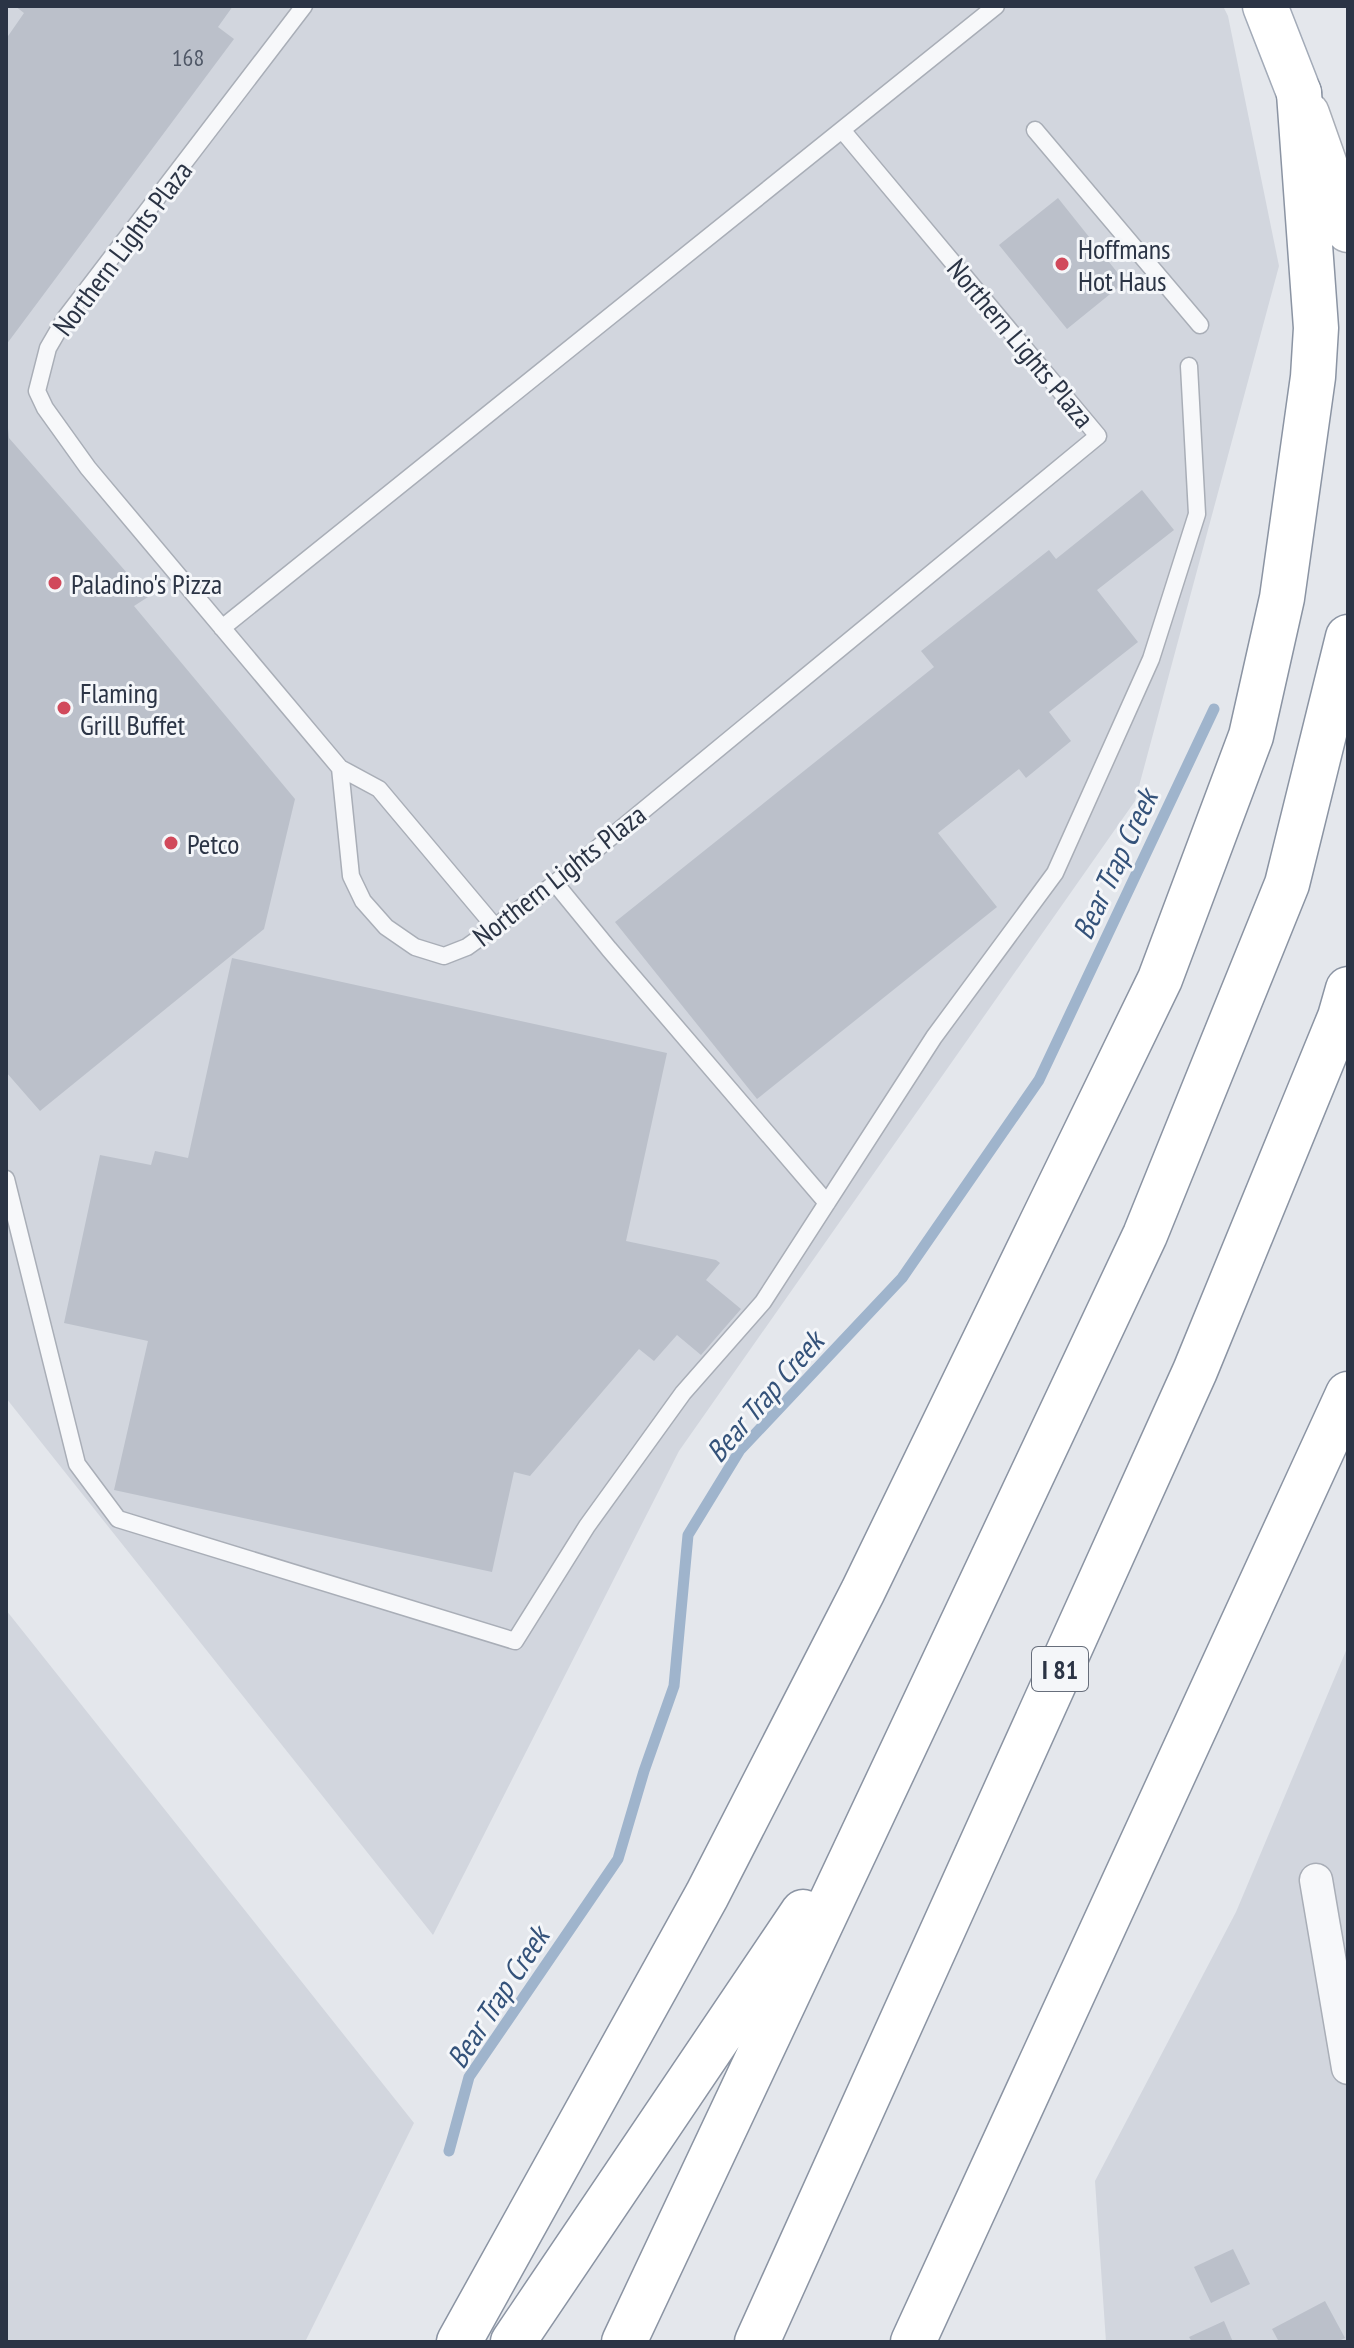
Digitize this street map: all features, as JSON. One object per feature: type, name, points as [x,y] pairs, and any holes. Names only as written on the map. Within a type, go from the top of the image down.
[{"type":"main road","points":[[1265,6],[1348,230]]},
{"type":"main road","points":[[459,2342],[707,1895],[863,1591],[1160,979],[1246,750],[1282,598],[1313,377],[1316,328],[1299,93]]},
{"type":"main road","points":[[624,2342],[1145,1235],[1287,884],[1348,637]]},
{"type":"main road","name":"I 81","points":[[757,2342],[1195,1371],[1340,1017],[1348,989]]},
{"type":"main road","points":[[913,2342],[1348,1394]]},
{"type":"main road","points":[[513,2342],[883,1794]]},
{"type":"main road","points":[[775,2342],[834,2171]]},
{"type":"street","points":[[1316,1880],[1348,2068]]},
{"type":"lane","name":"Northern Lights Plaza","points":[[304,6],[66,317],[48,348],[37,391],[45,408],[88,468],[340,768],[351,876],[363,901],[386,927],[415,947],[444,956],[467,947],[555,883],[1098,436],[842,130]]},
{"type":"lane","points":[[222,628],[996,6]]},
{"type":"lane","points":[[1035,130],[1200,325]]},
{"type":"lane","points":[[6,1179],[77,1464],[118,1519],[515,1641],[587,1526],[683,1393],[763,1302],[934,1037],[1055,873],[1151,659],[1197,514],[1189,366]]},
{"type":"lane","points":[[340,768],[379,789],[495,927]]},
{"type":"lane","points":[[555,883],[827,1203]]},
{"type":"shaded area","points":[[6,6],[1223,6],[1228,16],[1279,266],[1135,801],[679,1451],[433,1935],[6,1398]]},
{"type":"shaded area","points":[[6,1610],[414,2123],[305,2342],[6,2342]]},
{"type":"shaded area","points":[[1348,1646],[1348,2342],[1106,2342],[1095,2181],[1236,1912]]},
{"type":"building","points":[[15,6],[233,6],[218,27],[234,39],[6,345],[6,39],[24,13]]},
{"type":"building","name":"Hoffmans Hot Haus","points":[[1058,198],[1125,282],[1067,329],[999,245]]},
{"type":"building","points":[[8,428],[9,438],[148,597],[134,606],[295,799],[264,929],[40,1111],[6,1072]]},
{"type":"building","points":[[1142,490],[1174,530],[1097,590],[1138,642],[1049,712],[1071,741],[1026,778],[1019,769],[938,833],[997,907],[757,1099],[615,922],[934,667],[921,651],[1049,550],[1056,559]]},
{"type":"building","points":[[232,958],[667,1053],[626,1241],[716,1260],[720,1263],[706,1280],[741,1309],[701,1355],[677,1335],[654,1361],[639,1349],[530,1476],[514,1472],[492,1572],[114,1490],[148,1341],[64,1323],[100,1155],[151,1165],[155,1151],[188,1158]]},
{"type":"building","points":[[1233,2249],[1250,2284],[1211,2303],[1194,2267]]},
{"type":"building","points":[[1325,2301],[1345,2338],[1337,2342],[1279,2342],[1272,2329]]},
{"type":"building","points":[[1224,2321],[1233,2342],[1192,2342],[1189,2337]]},
{"type":"waterway","name":"Bear Trap Creek","points":[[449,2151],[469,2077],[618,1859],[674,1686],[688,1535],[740,1450],[902,1278],[1039,1080],[1214,709]]},
{"type":"place","name":"Hoffmans Hot Haus","points":[[1062,264]]},
{"type":"place","name":"Paladino's Pizza","points":[[55,583]]},
{"type":"place","name":"Flaming Grill Buffet","points":[[64,708]]},
{"type":"place","name":"Petco","points":[[171,843]]}]
